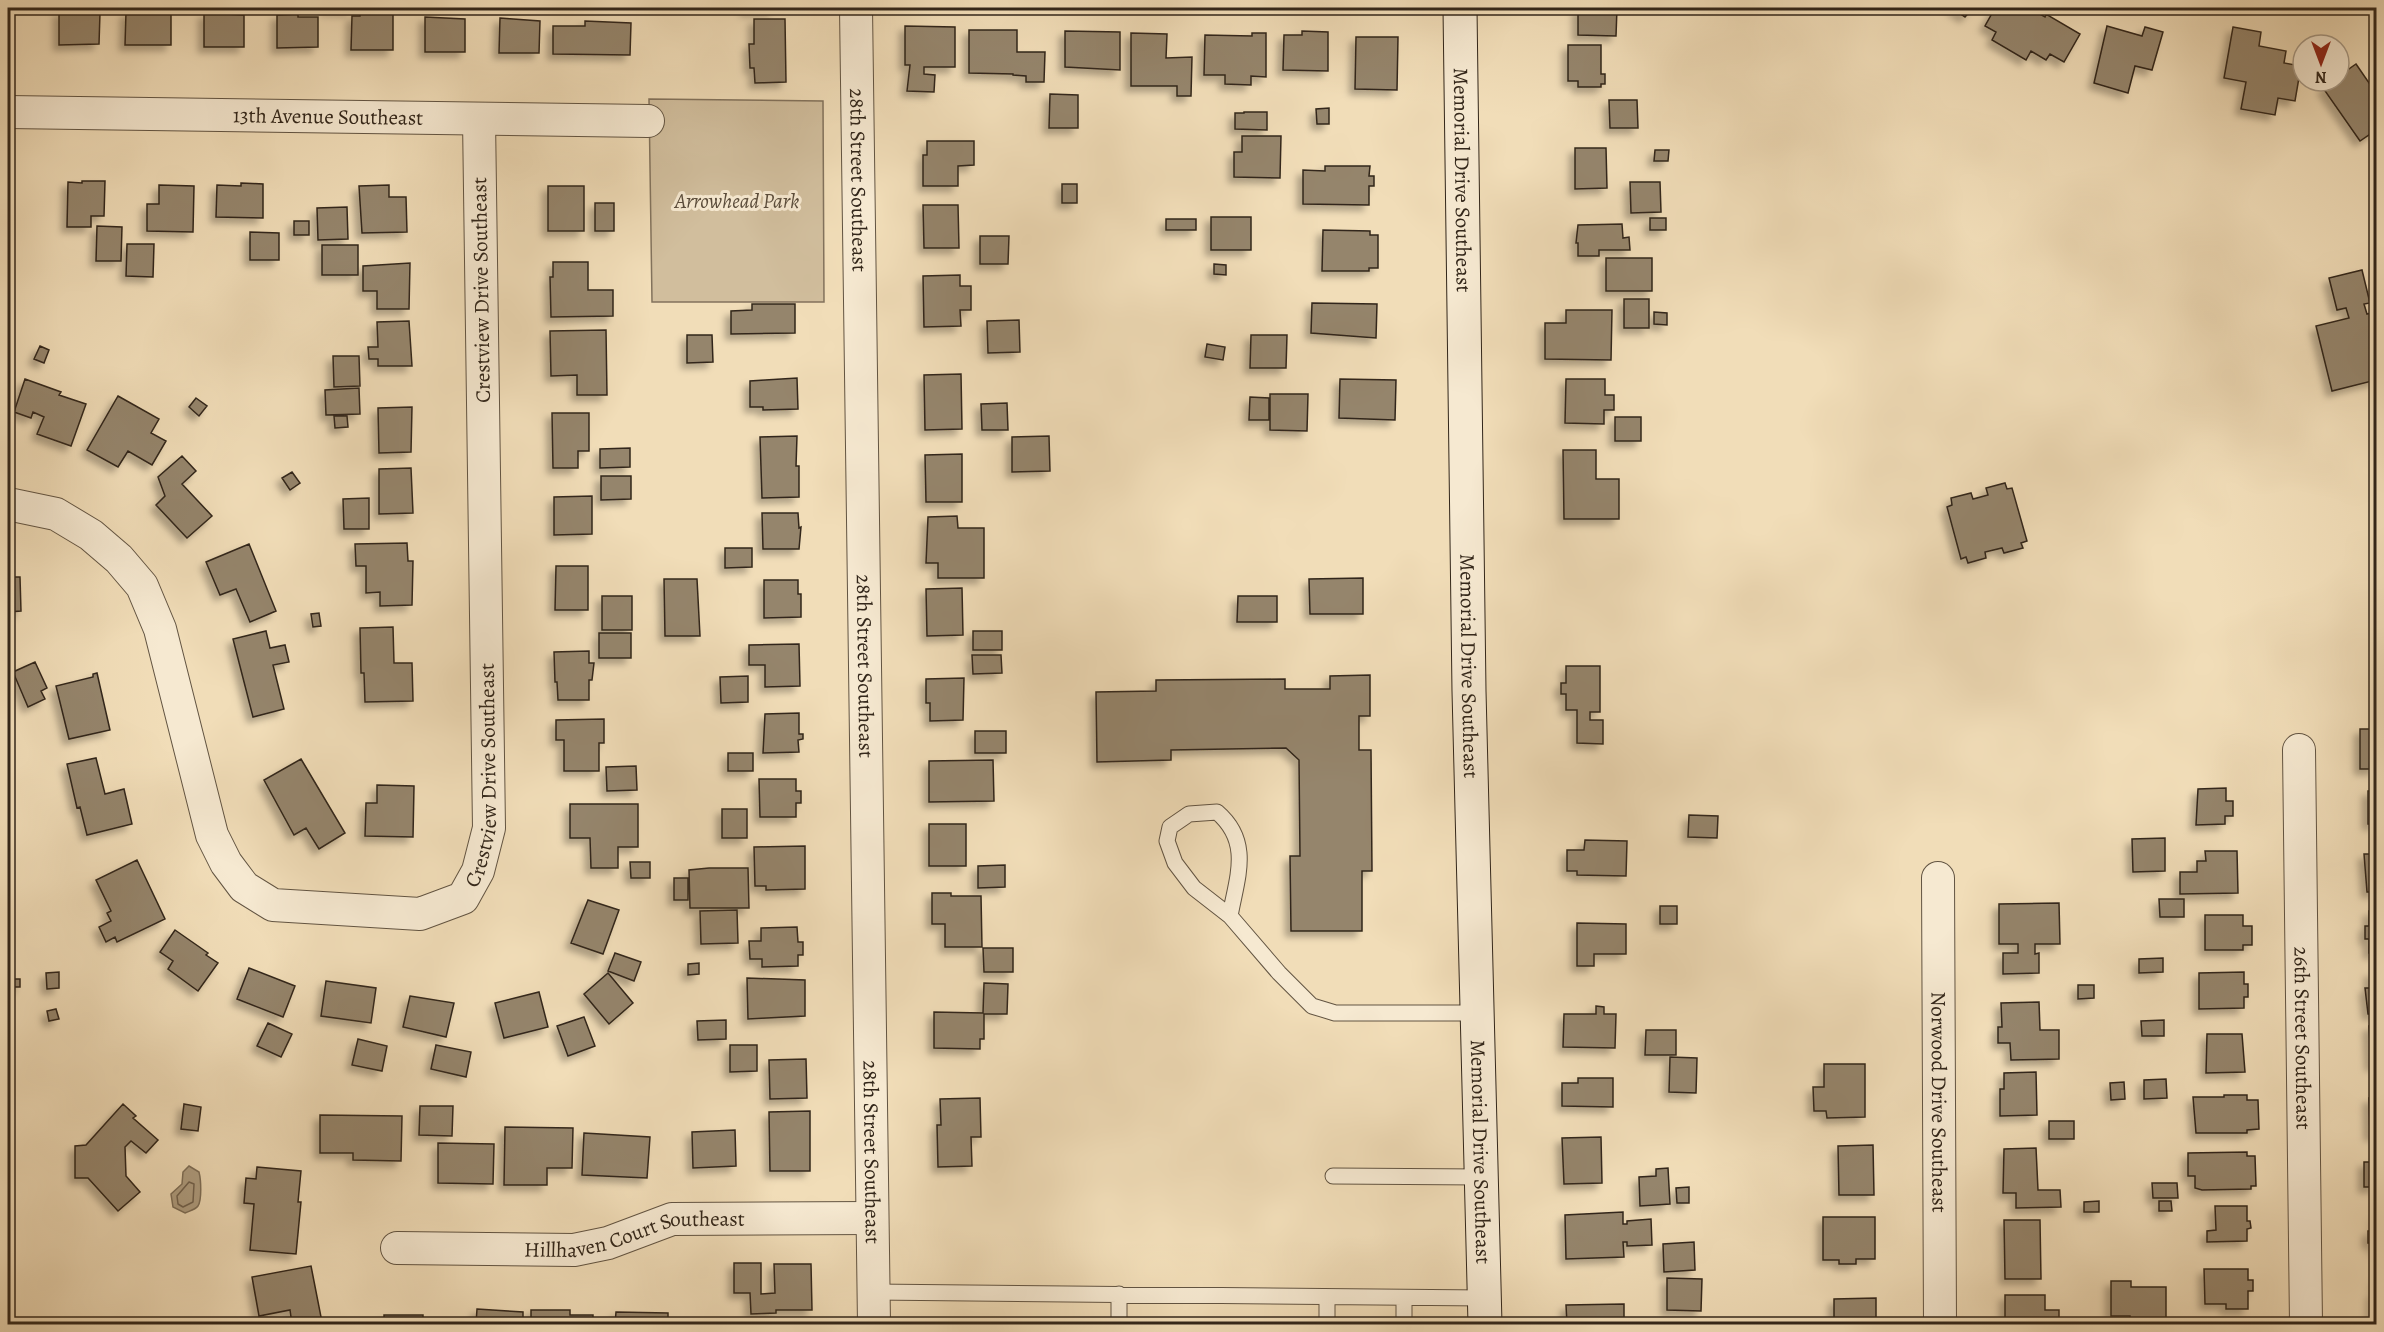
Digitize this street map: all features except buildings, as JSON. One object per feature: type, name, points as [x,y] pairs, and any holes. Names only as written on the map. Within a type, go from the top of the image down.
[{"type":"street","name":"28th Street Southeast","points":[[856,8],[874,1324]]},
{"type":"street","name":"Memorial Drive Southeast","points":[[1460,8],[1469,691],[1485,1311]]},
{"type":"street","name":"13th Avenue Southeast","points":[[8,112],[648,121]]},
{"type":"street","name":"Crestview Drive Southeast","points":[[8,504],[56,514],[91,535],[119,559],[142,586],[160,629],[212,835],[226,863],[244,887],[273,905],[420,914],[463,898],[478,871],[489,828],[478,119]]},
{"type":"street","name":"26th Street Southeast","points":[[2299,750],[2306,1324]]},
{"type":"street","name":"Norwood Drive Southeast","points":[[1938,878],[1940,1324]]},
{"type":"street","name":"Hillhaven Court Southeast","points":[[397,1248],[574,1250],[608,1243],[672,1219],[872,1218]]},
{"type":"lane","points":[[1230,916],[1240,862],[1239,841],[1230,823],[1217,812],[1189,814],[1170,827],[1167,840],[1174,863],[1194,888],[1230,916],[1279,973],[1312,1006],[1335,1013],[1477,1013]]},
{"type":"lane","points":[[1333,1176],[1481,1177]]},
{"type":"lane","points":[[873,1292],[1404,1298],[1485,1311]]},
{"type":"lane","points":[[1119,1294],[1119,1324]]},
{"type":"lane","points":[[1327,1297],[1327,1324]]},
{"type":"lane","points":[[1404,1298],[1404,1324]]},
{"type":"green space","name":"Arrowhead Park","points":[[649,99],[823,101],[824,302],[652,302]]},
{"type":"water","points":[[189,1166],[199,1172],[201,1194],[198,1206],[185,1213],[173,1207],[171,1194],[182,1184],[183,1172]]}]
